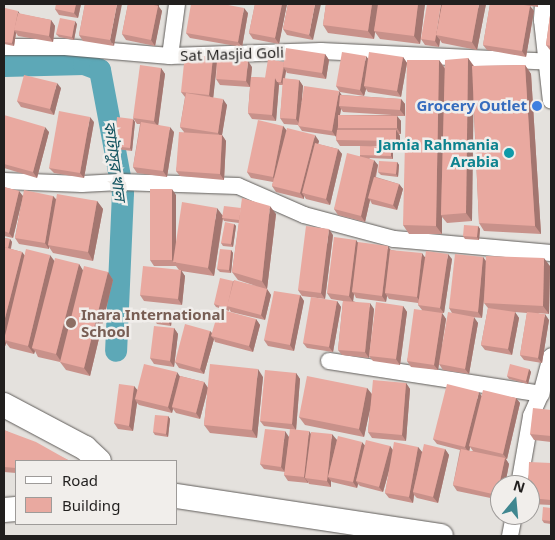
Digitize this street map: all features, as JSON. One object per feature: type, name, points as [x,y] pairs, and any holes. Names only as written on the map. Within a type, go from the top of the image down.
[{"type":"main road","points":[[4,405],[84,448],[98,460]]},
{"type":"main road","points":[[178,496],[441,536]]},
{"type":"street","points":[[170,56],[177,4]]},
{"type":"street","points":[[542,4],[542,20],[550,61],[551,101]]},
{"type":"street","name":"Sat Masjid Goli","points":[[4,47],[65,46],[170,56],[321,52],[550,61]]},
{"type":"street","points":[[4,180],[82,184],[120,182],[238,186],[304,215],[394,239],[496,250],[551,253]]},
{"type":"street","points":[[521,475],[531,416],[541,394],[551,356]]},
{"type":"street","points":[[329,361],[541,394]]},
{"type":"building","points":[[56,4],[76,4],[74,13],[55,9]]},
{"type":"building","points":[[85,4],[117,4],[110,40],[79,35]]},
{"type":"building","points":[[128,4],[158,6],[151,40],[122,34]]},
{"type":"building","points":[[191,4],[223,4],[244,8],[238,42],[186,33]]},
{"type":"building","points":[[255,4],[282,4],[275,38],[249,33]]},
{"type":"building","points":[[288,4],[315,4],[309,35],[283,29]]},
{"type":"building","points":[[326,4],[372,4],[368,31],[323,25]]},
{"type":"building","points":[[378,4],[418,4],[414,36],[374,31]]},
{"type":"building","points":[[427,4],[441,4],[435,41],[421,39]]},
{"type":"building","points":[[442,4],[479,4],[472,42],[436,35]]},
{"type":"building","points":[[490,4],[530,6],[522,51],[483,45]]},
{"type":"building","points":[[5,8],[18,11],[12,43],[4,42]]},
{"type":"building","points":[[551,8],[551,46],[546,45]]},
{"type":"building","points":[[18,13],[51,20],[49,36],[14,30]]},
{"type":"building","points":[[60,18],[75,21],[72,37],[56,34]]},
{"type":"building","points":[[286,48],[325,54],[322,73],[283,67]]},
{"type":"building","points":[[342,52],[366,56],[360,90],[336,86]]},
{"type":"building","points":[[369,52],[403,57],[397,91],[364,86]]},
{"type":"building","points":[[185,54],[213,57],[209,95],[181,92]]},
{"type":"building","points":[[468,58],[466,213],[441,215],[445,60]]},
{"type":"building","points":[[217,59],[248,61],[246,81],[216,79]]},
{"type":"building","points":[[268,59],[284,62],[281,82],[277,82],[275,78],[265,78]]},
{"type":"building","points":[[407,60],[439,60],[436,226],[403,225]]},
{"type":"building","points":[[140,65],[161,68],[154,121],[133,118]]},
{"type":"building","name":"Jamia Rahmania Arabia","points":[[525,65],[535,226],[479,223],[472,66]]},
{"type":"building","points":[[24,75],[57,83],[50,109],[17,101]]},
{"type":"building","points":[[251,77],[275,78],[272,115],[248,113]]},
{"type":"building","points":[[283,78],[299,80],[296,119],[280,118]]},
{"type":"building","points":[[304,86],[339,91],[332,131],[298,126]]},
{"type":"building","points":[[186,93],[223,99],[218,133],[180,127]]},
{"type":"building","points":[[340,95],[401,99],[400,110],[339,106]]},
{"type":"building","points":[[59,111],[90,117],[80,173],[49,168]]},
{"type":"building","points":[[4,115],[45,127],[33,172],[4,164]]},
{"type":"building","points":[[338,115],[397,116],[397,128],[338,128]]},
{"type":"building","points":[[117,117],[133,119],[130,148],[114,146]]},
{"type":"building","points":[[258,120],[283,126],[273,177],[247,172]]},
{"type":"building","points":[[141,122],[170,127],[163,171],[133,167]]},
{"type":"building","points":[[287,128],[315,135],[300,193],[272,186]]},
{"type":"building","points":[[337,130],[396,130],[396,141],[336,140]]},
{"type":"building","points":[[179,132],[222,135],[220,174],[176,171]]},
{"type":"building","points":[[315,143],[338,149],[326,199],[302,193]]},
{"type":"building","points":[[360,146],[391,147],[391,156],[360,155]]},
{"type":"building","points":[[347,153],[374,160],[361,216],[334,209]]},
{"type":"building","points":[[379,161],[397,162],[396,174],[378,172]]},
{"type":"building","points":[[374,177],[399,184],[393,205],[368,198]]},
{"type":"building","points":[[4,187],[19,191],[9,233],[4,231]]},
{"type":"building","points":[[150,189],[172,189],[172,260],[150,260]]},
{"type":"building","points":[[24,190],[53,196],[45,243],[15,238]]},
{"type":"building","points":[[57,194],[97,201],[88,252],[48,245]]},
{"type":"building","points":[[242,198],[270,206],[262,281],[232,272]]},
{"type":"building","points":[[182,202],[217,208],[208,268],[173,262]]},
{"type":"building","points":[[224,206],[241,208],[239,220],[222,218]]},
{"type":"building","points":[[225,222],[234,224],[231,244],[221,243]]},
{"type":"building","points":[[464,225],[478,226],[477,237],[463,236]]},
{"type":"building","points":[[306,226],[329,229],[321,293],[298,290]]},
{"type":"building","points":[[334,237],[356,240],[349,296],[327,293]]},
{"type":"building","points":[[4,238],[10,239],[8,248],[4,247]]},
{"type":"building","points":[[358,242],[388,246],[382,296],[352,292]]},
{"type":"building","points":[[4,247],[22,252],[4,322]]},
{"type":"building","points":[[26,249],[50,255],[28,346],[4,340]]},
{"type":"building","points":[[220,249],[231,250],[229,270],[217,269]]},
{"type":"building","points":[[390,250],[422,253],[417,297],[385,293]]},
{"type":"building","points":[[426,251],[448,254],[440,308],[418,305]]},
{"type":"building","points":[[455,254],[483,257],[478,312],[449,308]]},
{"type":"building","points":[[486,256],[544,258],[543,306],[484,303]]},
{"type":"building","points":[[55,258],[79,264],[56,354],[32,348]]},
{"type":"building","points":[[84,266],[108,272],[84,368],[60,362]]},
{"type":"building","points":[[143,266],[181,270],[178,299],[140,295]]},
{"type":"building","points":[[220,278],[233,281],[227,308],[214,304]]},
{"type":"building","points":[[234,280],[267,289],[261,315],[227,306]]},
{"type":"building","points":[[274,291],[300,295],[290,345],[264,340]]},
{"type":"building","points":[[311,297],[337,301],[329,347],[303,343]]},
{"type":"building","points":[[343,301],[370,303],[365,352],[338,350]]},
{"type":"building","points":[[376,302],[403,306],[396,359],[369,356]]},
{"type":"building","points":[[488,308],[515,312],[508,349],[481,345]]},
{"type":"building","points":[[219,309],[256,319],[249,346],[211,336]]},
{"type":"building","points":[[414,309],[442,313],[434,365],[407,361]]},
{"type":"building","points":[[448,312],[474,317],[465,369],[439,364]]},
{"type":"building","points":[[527,312],[545,314],[538,358],[520,355]]},
{"type":"building","points":[[156,313],[170,314],[169,323],[155,321]]},
{"type":"building","points":[[185,324],[210,331],[200,369],[175,362]]},
{"type":"building","points":[[154,326],[174,328],[170,361],[150,358]]},
{"type":"building","points":[[144,364],[177,372],[168,407],[135,399]]},
{"type":"building","points":[[210,364],[258,369],[252,430],[204,425]]},
{"type":"building","points":[[510,364],[529,369],[526,381],[507,376]]},
{"type":"building","points":[[265,370],[296,373],[292,424],[260,421]]},
{"type":"building","points":[[180,376],[204,382],[196,413],[172,407]]},
{"type":"building","points":[[307,376],[367,388],[359,429],[299,417]]},
{"type":"building","points":[[373,380],[406,383],[402,435],[368,432]]},
{"type":"building","points":[[119,384],[134,386],[129,426],[114,423]]},
{"type":"building","points":[[447,384],[479,392],[465,447],[433,439]]},
{"type":"building","points":[[483,390],[516,398],[503,454],[469,446]]},
{"type":"building","points":[[533,408],[551,410],[551,436],[530,434]]},
{"type":"building","points":[[155,415],[168,416],[166,434],[153,432]]},
{"type":"building","points":[[265,429],[285,431],[281,467],[260,464]]},
{"type":"building","points":[[290,429],[309,431],[304,477],[284,475]]},
{"type":"building","points":[[4,430],[36,442],[68,460],[15,460],[15,468],[4,467]]},
{"type":"building","points":[[311,432],[332,434],[327,481],[305,478]]},
{"type":"building","points":[[338,436],[362,442],[353,482],[328,477]]},
{"type":"building","points":[[366,440],[390,446],[379,487],[356,481]]},
{"type":"building","points":[[394,442],[418,447],[409,497],[385,493]]},
{"type":"building","points":[[424,444],[445,449],[433,497],[413,492]]},
{"type":"building","points":[[461,449],[505,458],[501,475],[490,475],[490,493],[453,485]]},
{"type":"building","points":[[529,462],[551,463],[551,500],[540,499],[540,475],[528,475]]},
{"type":"building","points":[[543,507],[551,508],[551,521],[542,520]]},
{"type":"waterway","name":"কাটাসুর খাল","points":[[4,66],[84,64],[100,70],[123,193],[116,351]]},
{"type":"place","name":"Grocery Outlet","points":[[537,106]]},
{"type":"place","name":"Jamia Rahmania Arabia","points":[[509,153]]},
{"type":"place","name":"Inara International School","points":[[71,323]]}]
